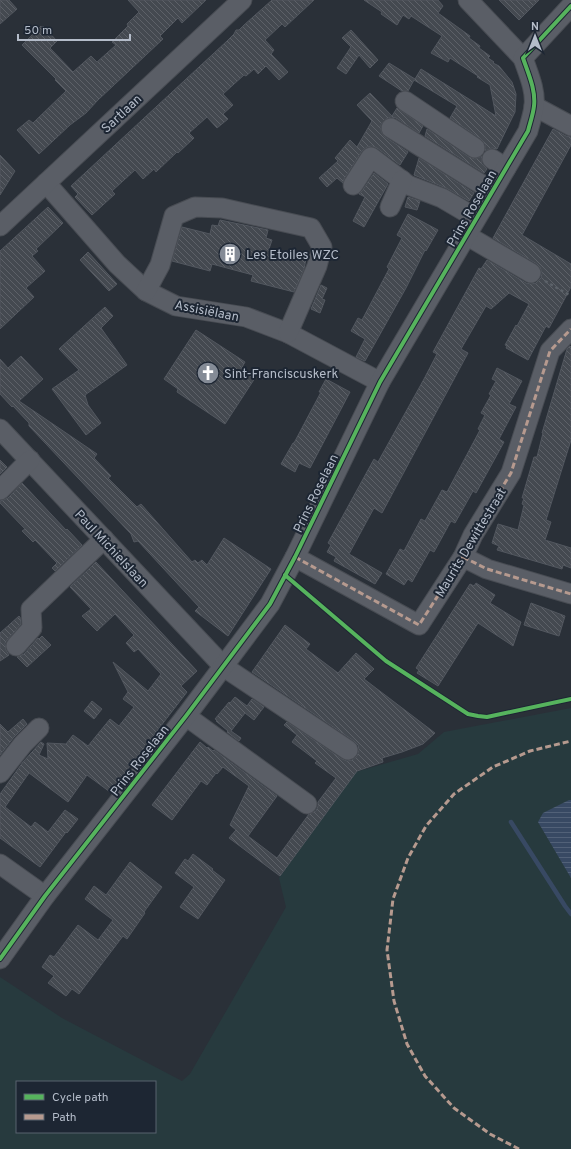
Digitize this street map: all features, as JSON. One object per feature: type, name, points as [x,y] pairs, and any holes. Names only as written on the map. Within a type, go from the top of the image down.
[{"type":"street","name":"Sartlaan","points":[[0,226],[242,0]]},
{"type":"street","points":[[468,0],[523,58],[571,6]]},
{"type":"street","name":"Prins Roselaan","points":[[0,959],[45,896],[224,667],[270,604],[295,557],[380,382],[492,191],[499,164],[528,131],[534,106],[531,81],[523,58]]},
{"type":"street","points":[[405,101],[475,148]]},
{"type":"street","points":[[534,106],[571,126]]},
{"type":"street","points":[[391,128],[492,191]]},
{"type":"street","points":[[353,185],[371,157],[408,185],[442,198],[476,218]]},
{"type":"street","points":[[390,207],[402,180]]},
{"type":"street","name":"Assisiëlaan","points":[[46,183],[117,264],[146,291],[176,306],[246,317],[288,332],[380,382]]},
{"type":"street","points":[[146,291],[160,265],[174,216],[195,207],[222,208],[311,228],[322,247],[317,266],[288,332]]},
{"type":"street","points":[[466,235],[532,274]]},
{"type":"street","name":"Maurits Dewittestraat","points":[[295,557],[419,625],[463,557],[472,535],[511,473],[550,351],[571,329]]},
{"type":"street","name":"Paul Michielslaan","points":[[0,429],[224,667],[348,750]]},
{"type":"street","points":[[0,490],[30,460]]},
{"type":"street","points":[[16,646],[32,628],[31,609],[104,539]]},
{"type":"street","points":[[463,557],[487,568],[571,594]]},
{"type":"street","points":[[186,716],[307,804]]},
{"type":"street","points":[[0,773],[23,744],[39,728]]},
{"type":"street","points":[[0,864],[45,896]]},
{"type":"path","points":[[532,274],[571,296]]},
{"type":"green space","points":[[571,708],[571,1149],[0,1149],[0,977],[62,1018],[182,1081],[190,1074],[286,907],[279,878],[353,776],[352,773],[418,754],[444,732]]},
{"type":"water","points":[[571,800],[571,878],[538,822],[543,813]]},
{"type":"building","points":[[0,0],[9,0],[17,9],[0,24]]},
{"type":"building","points":[[128,0],[206,0],[182,23],[178,18],[160,36],[163,39],[86,113],[70,125],[39,154],[17,130],[29,120],[33,123],[66,91],[22,45],[41,26],[43,26],[57,41],[50,48],[73,72],[91,56],[97,62],[116,45],[112,42],[139,12]]},
{"type":"building","points":[[272,0],[314,0],[285,27],[282,24],[265,40],[274,50],[271,54],[288,72],[279,80],[266,66],[258,74],[254,69],[246,76],[244,75],[223,94],[233,105],[223,114],[228,119],[217,128],[207,117],[189,133],[194,138],[156,172],[154,169],[143,179],[135,170],[112,191],[115,194],[92,215],[75,197],[78,194],[71,186],[227,41],[236,30],[239,30]]},
{"type":"building","points":[[364,0],[438,0],[443,6],[438,13],[470,36],[469,38],[480,46],[479,48],[490,56],[488,58],[499,66],[512,82],[516,94],[515,112],[497,149],[492,148],[485,151],[485,144],[481,139],[450,118],[457,106],[414,80],[408,91],[402,91],[379,76],[389,63],[415,79],[421,69],[496,116],[490,85],[450,58],[448,62],[431,53],[442,36],[411,16],[409,19],[403,15],[397,25],[381,14],[382,12]]},
{"type":"building","points":[[499,0],[539,0],[519,20]]},
{"type":"building","points":[[351,30],[378,60],[370,68],[359,55],[346,74],[337,68],[351,47],[342,38]]},
{"type":"building","points":[[370,93],[392,116],[397,108],[423,126],[419,133],[396,118],[391,117],[386,119],[380,127],[382,133],[385,137],[408,152],[400,165],[377,148],[372,146],[367,147],[362,151],[343,183],[337,178],[327,187],[319,178],[338,161],[335,158],[350,140],[357,147],[372,121],[357,105]]},
{"type":"building","points":[[427,129],[469,157],[475,159],[482,156],[482,164],[487,169],[484,173],[425,136]]},
{"type":"building","points":[[553,129],[571,137],[571,145],[522,235],[571,264],[571,287],[549,328],[546,326],[528,360],[506,348],[507,346],[505,345],[529,304],[509,293],[491,309],[486,306],[461,349],[468,353],[382,513],[374,508],[349,554],[382,573],[375,584],[334,561],[336,557],[327,552],[331,545],[328,543],[374,459],[378,462],[424,379],[437,354],[433,352],[479,268],[481,269],[487,260],[526,283],[536,283],[541,278],[542,273],[537,264],[493,238]]},
{"type":"building","points":[[0,155],[15,171],[0,195]]},
{"type":"building","points":[[419,158],[474,193],[469,201],[446,188],[414,175]]},
{"type":"building","points":[[374,173],[388,184],[364,227],[353,221],[365,197],[359,194]]},
{"type":"building","points":[[408,197],[420,201],[417,210],[405,207]]},
{"type":"building","points":[[48,207],[63,223],[36,249],[38,251],[32,256],[45,271],[26,288],[34,297],[0,329],[0,251]]},
{"type":"building","points":[[408,214],[438,230],[426,251],[425,250],[406,288],[365,361],[356,357],[365,339],[351,331],[358,318],[362,320],[389,269],[387,267],[402,238],[397,235]]},
{"type":"building","name":"Les Etoiles WZC","points":[[220,220],[268,230],[266,238],[272,240],[269,249],[306,259],[304,269],[294,292],[251,281],[253,275],[212,264],[210,271],[172,261],[182,227],[210,234],[212,225],[218,226]]},
{"type":"building","points":[[88,252],[117,284],[109,291],[80,260]]},
{"type":"building","points":[[321,285],[327,288],[322,299],[325,300],[320,313],[311,309]]},
{"type":"building","points":[[105,307],[113,316],[101,328],[127,365],[85,395],[88,405],[101,423],[86,435],[52,389],[79,370],[59,349]]},
{"type":"building","name":"Sint-Franciscuskerk","points":[[196,330],[245,362],[241,369],[255,378],[225,424],[177,392],[178,389],[164,379]]},
{"type":"building","points":[[570,346],[571,440],[546,520],[551,522],[545,540],[571,548],[571,568],[563,565],[562,569],[497,550],[499,546],[492,543],[498,524],[518,530],[524,505],[522,504],[524,498],[522,498],[534,457],[537,457],[542,433],[567,349]]},
{"type":"building","points":[[21,356],[43,379],[19,401],[97,454],[94,458],[111,476],[108,478],[137,507],[141,504],[192,562],[195,560],[198,563],[202,560],[207,565],[224,538],[271,569],[228,636],[195,611],[199,607],[138,541],[134,542],[131,534],[29,426],[29,423],[0,394],[0,359],[8,368]]},
{"type":"building","points":[[497,368],[522,381],[509,404],[516,407],[499,439],[504,442],[476,493],[473,491],[455,523],[451,521],[434,552],[430,550],[412,582],[408,579],[404,585],[386,574],[400,549],[404,551],[421,519],[425,521],[442,490],[447,492],[480,430],[478,429],[485,415],[481,413],[491,395],[489,394],[496,381],[492,379]]},
{"type":"building","points":[[326,379],[350,392],[310,468],[299,463],[295,472],[281,464],[321,392],[319,392]]},
{"type":"building","points":[[0,460],[7,467],[0,474]]},
{"type":"building","points":[[22,483],[82,545],[55,571],[52,568],[57,563],[35,540],[33,542],[22,531],[25,529],[0,503],[0,501],[8,498]]},
{"type":"building","points":[[96,562],[197,671],[181,686],[187,692],[110,792],[87,775],[68,802],[29,773],[5,807],[31,827],[35,822],[48,832],[65,810],[78,819],[67,833],[66,832],[40,867],[0,838],[0,794],[23,762],[41,742],[44,744],[39,755],[48,759],[47,743],[66,744],[73,735],[88,746],[110,719],[119,726],[134,707],[123,699],[128,692],[113,662],[148,691],[161,674],[138,649],[134,652],[126,643],[134,635],[115,614],[97,631],[82,616],[91,609],[70,587]]},
{"type":"building","points":[[476,583],[495,595],[490,603],[521,622],[513,646],[478,623],[438,686],[417,673],[419,670],[416,668],[470,584],[474,586]]},
{"type":"building","points":[[531,603],[565,616],[559,636],[524,625]]},
{"type":"building","points":[[19,616],[21,624],[5,643],[6,650],[9,655],[0,661],[0,633]]},
{"type":"building","points":[[285,625],[310,644],[306,649],[338,673],[356,653],[374,669],[364,679],[435,733],[423,744],[382,758],[383,762],[357,771],[280,876],[229,838],[236,830],[230,825],[249,786],[223,767],[217,774],[216,773],[207,785],[201,781],[172,820],[152,805],[200,742],[207,748],[208,747],[213,751],[214,750],[277,796],[248,836],[277,858],[309,814],[316,811],[318,802],[336,778],[315,763],[317,761],[292,742],[297,735],[284,725],[287,722],[342,759],[347,761],[352,760],[357,756],[359,750],[358,745],[354,741],[252,672]]},
{"type":"building","points":[[42,636],[51,645],[27,667],[17,657],[24,654],[38,638],[39,639]]},
{"type":"building","points":[[235,697],[247,706],[252,699],[264,707],[254,720],[245,713],[231,731],[241,738],[239,741],[227,732],[228,731],[215,719]]},
{"type":"building","points":[[92,701],[102,709],[94,719],[84,711]]},
{"type":"building","points":[[23,719],[27,724],[14,737],[0,755],[0,724],[8,732]]},
{"type":"building","points":[[193,854],[225,880],[198,919],[180,907],[194,887],[175,873],[185,859],[188,861]]},
{"type":"building","points":[[130,862],[162,887],[127,939],[123,936],[79,994],[72,989],[66,996],[48,983],[54,976],[42,967],[50,955],[54,957],[78,925],[98,940],[113,920],[85,899],[94,886],[106,895]]},
{"type":"waterway","points":[[511,822],[571,914]]},
{"type":"marked path","points":[[295,557],[419,625],[463,557],[473,535],[511,473],[550,351],[571,329]]},
{"type":"marked path","points":[[463,557],[487,569],[571,594]]},
{"type":"marked path","points":[[519,1149],[490,1134],[454,1108],[425,1076],[407,1044],[394,1001],[387,950],[393,899],[408,858],[426,826],[454,794],[493,767],[530,751],[571,741]]},
{"type":"cycle path","points":[[0,959],[45,896],[186,716],[270,604],[295,557],[380,382],[528,131],[533,113],[534,94],[523,58],[571,6]]},
{"type":"cycle path","points":[[285,575],[386,661],[468,714],[487,717],[571,699]]},
{"type":"place","name":"Les Etoiles WZC","points":[[230,254]]},
{"type":"place","name":"Sint-Franciscuskerk","points":[[208,373]]}]
